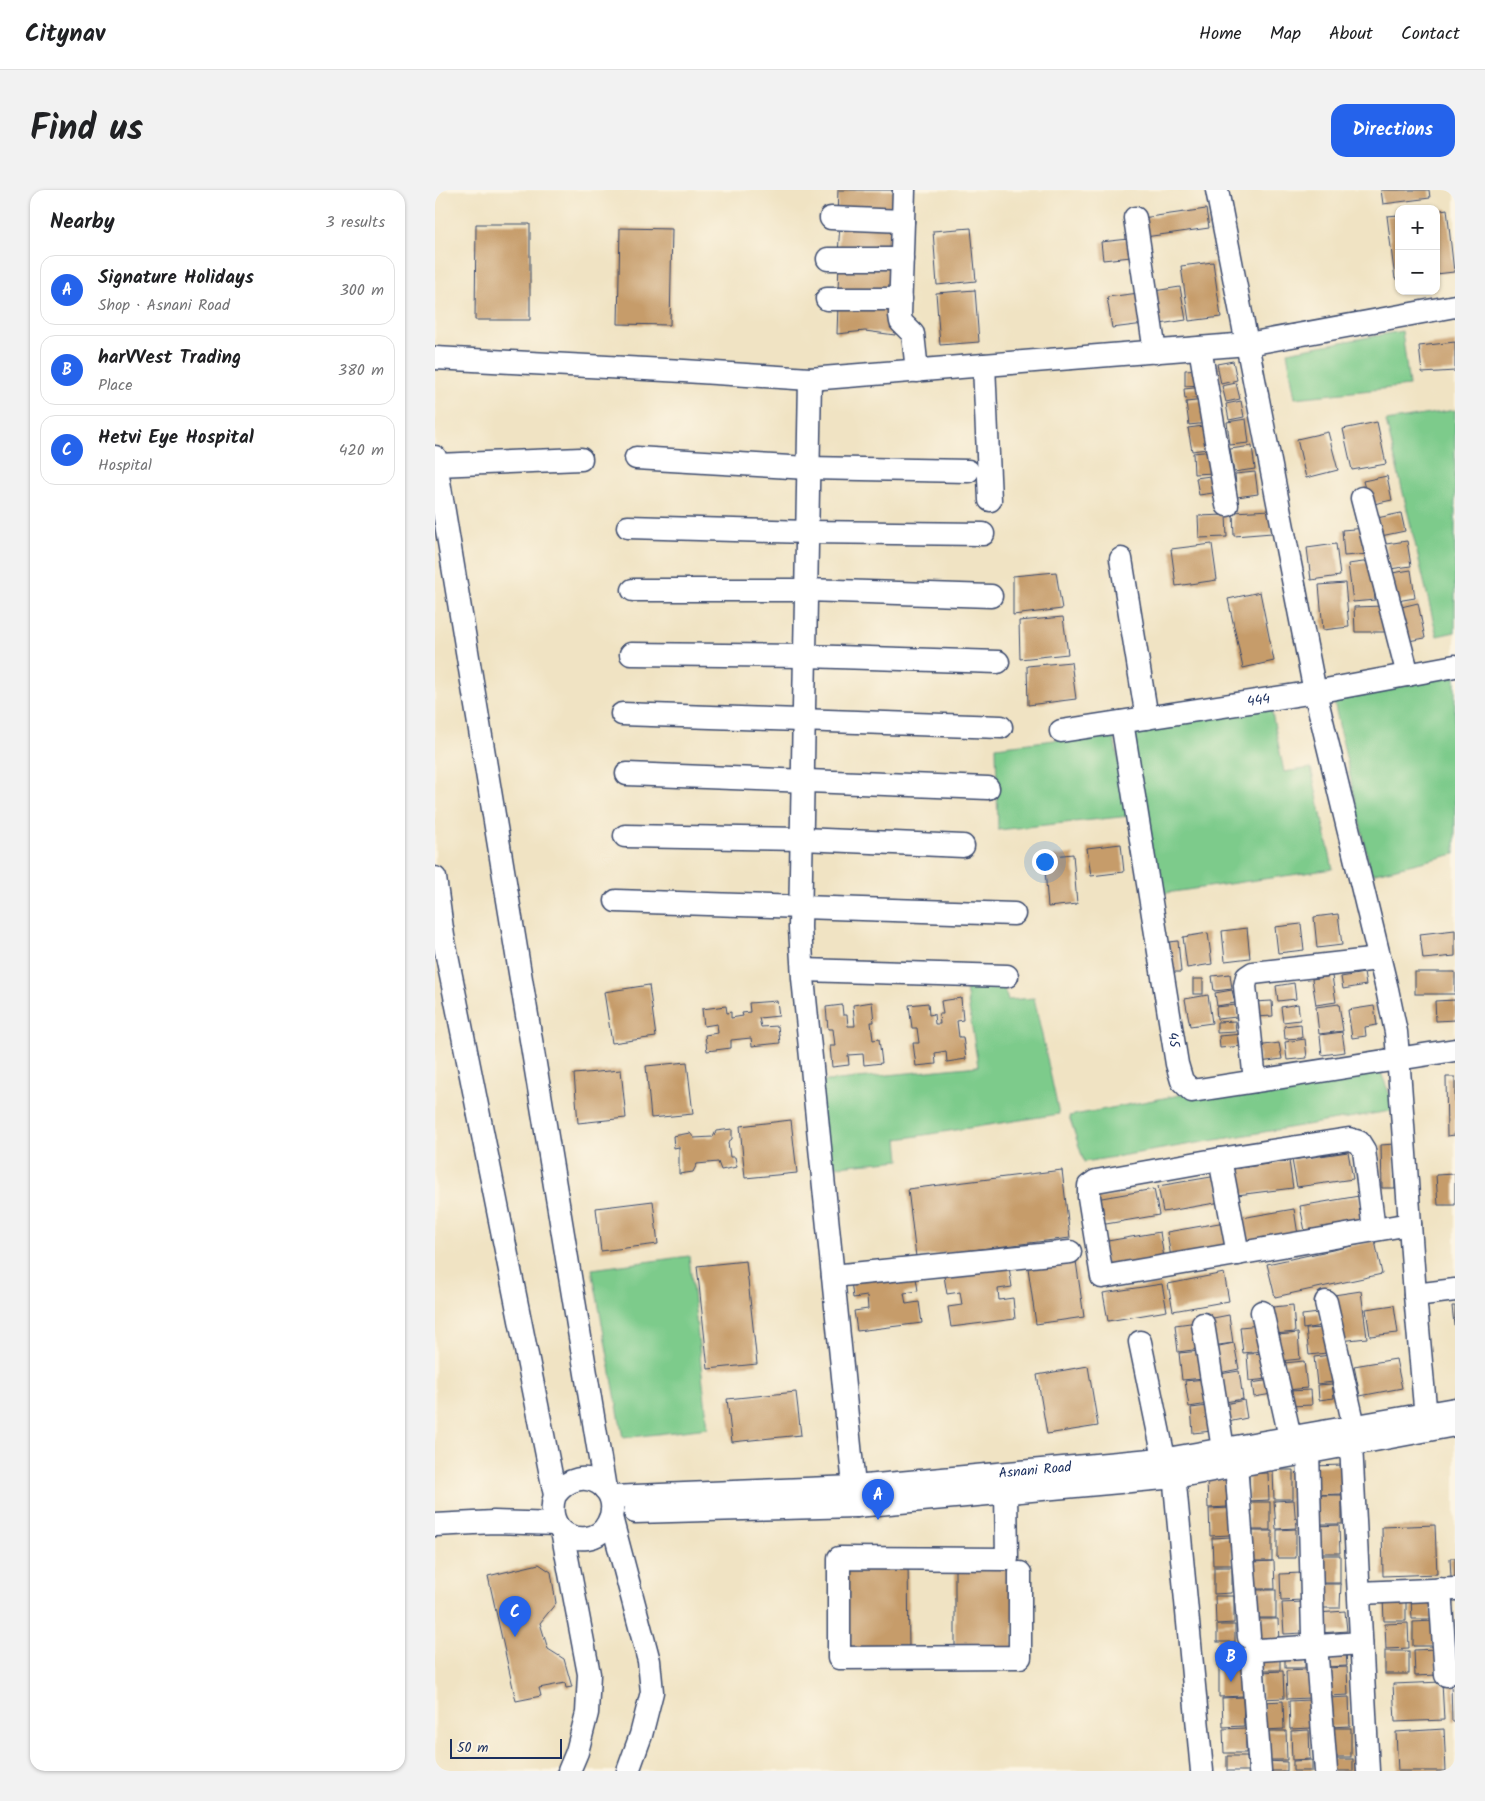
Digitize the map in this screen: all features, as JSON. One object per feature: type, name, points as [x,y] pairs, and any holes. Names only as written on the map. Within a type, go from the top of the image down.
[{"type":"street","points":[[904,190],[901,322],[913,334],[917,371]]},
{"type":"street","points":[[1217,190],[1315,692],[1394,1023],[1426,1421]]},
{"type":"street","points":[[831,218],[903,221]]},
{"type":"street","points":[[1135,218],[1155,352]]},
{"type":"street","points":[[828,259],[902,259]]},
{"type":"street","points":[[827,299],[901,299]]},
{"type":"street","points":[[435,358],[811,379],[1248,344],[1455,306]]},
{"type":"street","points":[[1200,348],[1227,505]]},
{"type":"street","points":[[985,365],[990,500]]},
{"type":"street","points":[[811,379],[800,907],[803,970],[855,1496]]},
{"type":"street","points":[[636,458],[808,468],[968,471]]},
{"type":"street","points":[[581,459],[436,461],[610,1504],[649,1661],[652,1692],[641,1735],[628,1771]]},
{"type":"street","points":[[1362,498],[1408,675]]},
{"type":"street","points":[[628,527],[983,534]]},
{"type":"street","points":[[1121,559],[1147,718]]},
{"type":"street","points":[[633,590],[806,590],[991,596]]},
{"type":"street","points":[[631,654],[805,656],[998,662]]},
{"type":"street","name":"444","points":[[1061,731],[1315,692],[1455,666]]},
{"type":"street","points":[[622,714],[1001,727]]},
{"type":"street","name":"45","points":[[1122,722],[1177,1064],[1182,1082],[1192,1091],[1455,1050]]},
{"type":"street","points":[[627,774],[988,788]]},
{"type":"street","points":[[625,836],[802,839],[963,846]]},
{"type":"street","points":[[435,878],[443,936],[554,1498],[552,1515],[559,1528],[589,1674],[587,1712],[577,1752],[569,1771]]},
{"type":"street","points":[[616,901],[1014,914]]},
{"type":"street","points":[[1255,1081],[1245,986],[1247,977],[1253,973],[1379,959]]},
{"type":"street","points":[[803,970],[1007,976]]},
{"type":"street","points":[[1374,1230],[1364,1150],[1359,1142],[1349,1139],[1096,1181],[1089,1186],[1089,1198],[1102,1277],[1410,1224]]},
{"type":"street","points":[[1220,1159],[1238,1254]]},
{"type":"street","points":[[833,1276],[1070,1252]]},
{"type":"street","points":[[1415,1295],[1455,1290]]},
{"type":"street","points":[[1326,1302],[1353,1435],[1368,1771]]},
{"type":"street","points":[[1262,1312],[1290,1437]]},
{"type":"street","points":[[1203,1324],[1229,1457],[1249,1637]]},
{"type":"street","points":[[1141,1342],[1170,1464],[1202,1771]]},
{"type":"street","name":"Asnani Road","points":[[855,1496],[1229,1457],[1308,1451],[1353,1435],[1426,1421],[1455,1409]]},
{"type":"street","name":"Asnani Road","points":[[1426,1421],[1455,1425]]},
{"type":"street","name":"Asnani Road","points":[[1229,1457],[1290,1437],[1353,1435]]},
{"type":"street","points":[[1308,1451],[1315,1640],[1326,1771]]},
{"type":"street","name":"Asnani Road","points":[[610,1504],[1006,1492],[1170,1464]]},
{"type":"street","points":[[435,1525],[494,1522],[559,1528],[571,1537],[591,1538],[607,1526],[610,1504],[598,1483],[589,1479],[579,1478],[569,1481],[561,1487],[554,1498],[494,1522]]},
{"type":"street","points":[[1006,1492],[1007,1559],[839,1558],[839,1658],[1020,1657],[1020,1574]]},
{"type":"street","points":[[1359,1593],[1447,1589],[1446,1675]]},
{"type":"street","points":[[1260,1771],[1252,1659],[1254,1654],[1259,1650],[1315,1640],[1361,1643]]},
{"type":"green space","points":[[1402,331],[1409,386],[1295,398],[1287,352]]},
{"type":"green space","points":[[1455,410],[1455,632],[1437,636],[1386,421]]},
{"type":"green space","points":[[1455,666],[1455,854],[1371,874],[1332,692]]},
{"type":"green space","points":[[1270,703],[1284,772],[1311,768],[1333,869],[1159,894],[1125,725]]},
{"type":"green space","points":[[1113,733],[1130,816],[998,830],[996,747]]},
{"type":"green space","points":[[1001,981],[1008,1000],[1034,998],[1059,1114],[898,1139],[900,1160],[827,1167],[818,1082],[978,1066],[966,989]]},
{"type":"green space","points":[[1375,1058],[1396,1110],[1084,1162],[1069,1116]]},
{"type":"green space","points":[[689,1256],[708,1428],[623,1438],[592,1269]]},
{"type":"building","points":[[838,190],[896,190],[895,216],[837,216]]},
{"type":"building","points":[[1381,190],[1429,190],[1430,198],[1383,204]]},
{"type":"building","points":[[1206,209],[1209,228],[1145,237],[1142,218]]},
{"type":"building","points":[[1447,209],[1454,272],[1440,274],[1440,210]]},
{"type":"building","points":[[1395,215],[1395,279],[1387,216]]},
{"type":"building","points":[[897,222],[896,255],[838,254],[840,224]]},
{"type":"building","points":[[476,224],[530,224],[530,320],[475,320]]},
{"type":"building","points":[[620,228],[672,229],[670,325],[618,324]]},
{"type":"building","points":[[971,228],[976,281],[937,285],[933,231]]},
{"type":"building","points":[[1129,239],[1131,257],[1103,260],[1101,242]]},
{"type":"building","points":[[896,260],[896,292],[838,292],[839,261]]},
{"type":"building","points":[[1213,262],[1221,317],[1189,321],[1181,266]]},
{"type":"building","points":[[1180,287],[1186,320],[1160,324],[1154,291]]},
{"type":"building","points":[[975,290],[979,342],[940,345],[936,293]]},
{"type":"building","points":[[1139,293],[1144,324],[1112,328],[1107,297]]},
{"type":"building","points":[[895,302],[895,335],[865,331],[837,334],[838,304]]},
{"type":"building","points":[[1455,342],[1455,371],[1422,373],[1419,346]]},
{"type":"building","points":[[1233,361],[1237,380],[1221,384],[1217,364]]},
{"type":"building","points":[[1201,369],[1202,385],[1185,386],[1185,370]]},
{"type":"building","points":[[1236,383],[1240,399],[1226,402],[1222,386]]},
{"type":"building","points":[[1204,387],[1205,397],[1185,399],[1184,389]]},
{"type":"building","points":[[1205,400],[1208,423],[1189,425],[1186,402]]},
{"type":"building","points":[[1241,401],[1244,417],[1229,420],[1226,404]]},
{"type":"building","points":[[1246,419],[1249,443],[1230,445],[1227,422]]},
{"type":"building","points":[[1377,422],[1386,464],[1352,470],[1343,429]]},
{"type":"building","points":[[1211,425],[1214,448],[1192,451],[1188,428]]},
{"type":"building","points":[[1328,432],[1338,470],[1306,478],[1297,439]]},
{"type":"building","points":[[1252,446],[1255,469],[1234,472],[1230,449]]},
{"type":"building","points":[[1213,451],[1215,473],[1194,474],[1193,453]]},
{"type":"building","points":[[1255,472],[1258,494],[1237,497],[1235,474]]},
{"type":"building","points":[[1217,475],[1220,492],[1199,495],[1196,478]]},
{"type":"building","points":[[1387,476],[1392,500],[1369,505],[1363,481]]},
{"type":"building","points":[[1271,510],[1272,533],[1234,536],[1233,512]]},
{"type":"building","points":[[1401,513],[1405,531],[1381,536],[1377,518]]},
{"type":"building","points":[[1226,515],[1227,537],[1199,538],[1198,516]]},
{"type":"building","points":[[1366,528],[1369,554],[1344,556],[1342,530]]},
{"type":"building","points":[[1407,541],[1411,566],[1390,569],[1386,544]]},
{"type":"building","points":[[1212,544],[1217,580],[1176,586],[1171,549]]},
{"type":"building","points":[[1336,544],[1340,576],[1311,580],[1307,548]]},
{"type":"building","points":[[1371,561],[1375,600],[1353,602],[1348,564]]},
{"type":"building","points":[[1411,570],[1415,598],[1397,601],[1392,573]]},
{"type":"building","points":[[1056,572],[1062,609],[1013,615],[1013,576]]},
{"type":"building","points":[[1345,583],[1349,627],[1323,630],[1319,585]]},
{"type":"building","points":[[1260,592],[1274,661],[1243,668],[1228,599]]},
{"type":"building","points":[[1418,603],[1425,638],[1403,642],[1397,608]]},
{"type":"building","points":[[1384,606],[1385,632],[1355,632],[1354,607]]},
{"type":"building","points":[[1063,617],[1068,654],[1020,659],[1019,621]]},
{"type":"building","points":[[1071,662],[1076,699],[1028,705],[1027,666]]},
{"type":"building","points":[[1121,844],[1124,872],[1091,876],[1087,848]]},
{"type":"building","points":[[1073,854],[1077,904],[1048,907],[1044,857]]},
{"type":"building","points":[[1338,914],[1342,945],[1317,948],[1314,917]]},
{"type":"building","points":[[1301,924],[1304,950],[1278,953],[1275,927]]},
{"type":"building","points":[[1247,928],[1250,958],[1225,961],[1222,931]]},
{"type":"building","points":[[1455,930],[1455,956],[1423,959],[1420,934]]},
{"type":"building","points":[[1208,933],[1212,964],[1187,968],[1183,937]]},
{"type":"building","points":[[1178,941],[1181,972],[1171,972],[1169,942]]},
{"type":"building","points":[[1415,972],[1455,972],[1455,994],[1415,994]]},
{"type":"building","points":[[1364,973],[1366,985],[1343,989],[1341,977]]},
{"type":"building","points":[[1230,974],[1232,989],[1214,991],[1212,976]]},
{"type":"building","points":[[1332,976],[1336,1002],[1316,1005],[1312,979]]},
{"type":"building","points":[[1193,979],[1203,979],[1203,994],[1193,994]]},
{"type":"building","points":[[1294,983],[1296,999],[1278,1001],[1276,986]]},
{"type":"building","points":[[649,985],[656,1037],[612,1043],[604,992]]},
{"type":"building","points":[[1232,990],[1235,1003],[1217,1006],[1215,993]]},
{"type":"building","points":[[1208,995],[1212,1023],[1190,1026],[1185,999]]},
{"type":"building","points":[[961,998],[963,1020],[957,1021],[959,1037],[963,1037],[966,1059],[947,1062],[946,1051],[935,1053],[936,1064],[916,1066],[913,1043],[919,1043],[917,1028],[912,1028],[909,1005],[928,1003],[929,1015],[934,1014],[935,1024],[940,1024],[939,1014],[943,1014],[941,1001]]},
{"type":"building","points":[[1455,1000],[1455,1020],[1436,1021],[1435,1001]]},
{"type":"building","points":[[777,1001],[779,1016],[759,1018],[761,1027],[778,1026],[780,1043],[752,1046],[751,1038],[731,1040],[731,1048],[707,1051],[705,1035],[718,1033],[717,1024],[704,1026],[702,1009],[726,1006],[727,1013],[731,1012],[731,1018],[743,1016],[742,1013],[750,1012],[749,1003]]},
{"type":"building","points":[[1272,1001],[1273,1016],[1254,1017],[1253,1002]]},
{"type":"building","points":[[872,1002],[874,1022],[871,1022],[873,1040],[879,1039],[882,1063],[864,1065],[863,1054],[848,1055],[849,1065],[832,1067],[830,1046],[835,1046],[833,1029],[828,1029],[826,1007],[842,1005],[843,1015],[847,1015],[848,1026],[855,1026],[853,1005]]},
{"type":"building","points":[[1298,1004],[1300,1020],[1283,1022],[1281,1007]]},
{"type":"building","points":[[1339,1004],[1343,1031],[1319,1034],[1316,1007]]},
{"type":"building","points":[[1236,1005],[1237,1017],[1217,1019],[1216,1007]]},
{"type":"building","points":[[1374,1006],[1377,1025],[1365,1027],[1366,1036],[1352,1038],[1348,1010]]},
{"type":"building","points":[[1235,1021],[1236,1032],[1217,1033],[1217,1022]]},
{"type":"building","points":[[1301,1024],[1302,1038],[1285,1039],[1284,1026]]},
{"type":"building","points":[[1342,1032],[1345,1052],[1322,1055],[1320,1035]]},
{"type":"building","points":[[1243,1034],[1243,1046],[1220,1048],[1219,1036]]},
{"type":"building","points":[[1305,1039],[1307,1058],[1287,1060],[1285,1042]]},
{"type":"building","points":[[1279,1043],[1282,1059],[1260,1062],[1257,1046]]},
{"type":"building","points":[[687,1062],[693,1114],[651,1118],[646,1066]]},
{"type":"building","points":[[621,1070],[626,1118],[578,1123],[574,1074]]},
{"type":"building","points":[[1446,1077],[1455,1077],[1455,1135],[1447,1136]]},
{"type":"building","points":[[791,1120],[797,1173],[745,1178],[740,1126]]},
{"type":"building","points":[[732,1129],[732,1139],[728,1142],[730,1157],[735,1157],[737,1167],[721,1170],[718,1162],[697,1164],[693,1172],[679,1174],[679,1147],[674,1148],[673,1136],[690,1133],[694,1138],[713,1137],[716,1131]]},
{"type":"building","points":[[1394,1144],[1395,1188],[1382,1188],[1381,1145]]},
{"type":"building","points":[[1348,1152],[1353,1179],[1297,1187],[1292,1160]]},
{"type":"building","points":[[1289,1161],[1293,1188],[1237,1195],[1233,1169]]},
{"type":"building","points":[[1062,1170],[1070,1238],[916,1257],[908,1189]]},
{"type":"building","points":[[1455,1174],[1455,1205],[1438,1205],[1436,1175]]},
{"type":"building","points":[[1217,1176],[1221,1202],[1163,1212],[1158,1186]]},
{"type":"building","points":[[1154,1189],[1159,1215],[1100,1225],[1096,1199]]},
{"type":"building","points":[[1359,1196],[1363,1222],[1305,1231],[1300,1206]]},
{"type":"building","points":[[653,1201],[658,1244],[601,1251],[596,1208]]},
{"type":"building","points":[[1294,1209],[1298,1235],[1240,1245],[1235,1219]]},
{"type":"building","points":[[1225,1222],[1229,1248],[1171,1258],[1167,1232]]},
{"type":"building","points":[[1160,1232],[1164,1258],[1106,1268],[1102,1242]]},
{"type":"building","points":[[1375,1241],[1382,1274],[1275,1297],[1267,1264]]},
{"type":"building","points":[[746,1261],[757,1364],[708,1369],[697,1266]]},
{"type":"building","points":[[1076,1261],[1084,1317],[1036,1324],[1028,1268]]},
{"type":"building","points":[[1009,1267],[1012,1287],[998,1289],[999,1300],[1013,1298],[1015,1319],[951,1327],[948,1307],[962,1305],[960,1292],[947,1294],[944,1276]]},
{"type":"building","points":[[915,1271],[918,1291],[904,1293],[906,1304],[919,1302],[922,1323],[857,1331],[854,1311],[868,1309],[867,1296],[853,1298],[851,1280]]},
{"type":"building","points":[[1224,1273],[1229,1301],[1173,1311],[1168,1284]]},
{"type":"building","points":[[1162,1284],[1167,1311],[1108,1321],[1103,1293]]},
{"type":"building","points":[[1361,1291],[1367,1338],[1340,1341],[1334,1295]]},
{"type":"building","points":[[1293,1305],[1295,1332],[1275,1334],[1273,1307]]},
{"type":"building","points":[[1394,1305],[1398,1333],[1370,1336],[1366,1309]]},
{"type":"building","points":[[1452,1306],[1455,1306],[1455,1325],[1454,1325]]},
{"type":"building","points":[[1319,1313],[1321,1326],[1303,1329],[1302,1315]]},
{"type":"building","points":[[1229,1315],[1233,1343],[1212,1346],[1208,1319]]},
{"type":"building","points":[[1198,1322],[1200,1349],[1178,1352],[1175,1325]]},
{"type":"building","points":[[1260,1325],[1263,1351],[1243,1353],[1240,1327]]},
{"type":"building","points":[[1325,1328],[1327,1353],[1309,1355],[1306,1329]]},
{"type":"building","points":[[1298,1333],[1300,1359],[1280,1361],[1278,1335]]},
{"type":"building","points":[[1234,1343],[1239,1369],[1219,1373],[1214,1347]]},
{"type":"building","points":[[1201,1351],[1204,1378],[1182,1380],[1179,1353]]},
{"type":"building","points":[[1266,1353],[1268,1379],[1249,1381],[1247,1354]]},
{"type":"building","points":[[1330,1355],[1333,1382],[1317,1384],[1314,1357]]},
{"type":"building","points":[[1396,1359],[1402,1388],[1360,1396],[1354,1366]]},
{"type":"building","points":[[1304,1361],[1307,1388],[1287,1390],[1284,1363]]},
{"type":"building","points":[[1088,1366],[1098,1426],[1047,1434],[1037,1375]]},
{"type":"building","points":[[1239,1371],[1243,1399],[1225,1402],[1220,1374]]},
{"type":"building","points":[[1205,1379],[1208,1404],[1189,1407],[1185,1381]]},
{"type":"building","points":[[1270,1380],[1272,1394],[1254,1397],[1252,1383]]},
{"type":"building","points":[[1332,1384],[1334,1398],[1319,1400],[1318,1385]]},
{"type":"building","points":[[1311,1390],[1312,1405],[1290,1406],[1289,1391]]},
{"type":"building","points":[[796,1392],[801,1435],[732,1442],[727,1399]]},
{"type":"building","points":[[1244,1400],[1247,1418],[1228,1422],[1225,1404]]},
{"type":"building","points":[[1209,1406],[1212,1431],[1193,1433],[1191,1408]]},
{"type":"building","points":[[1342,1465],[1342,1494],[1314,1495],[1313,1466]]},
{"type":"building","points":[[1273,1470],[1293,1470],[1293,1499],[1274,1499]]},
{"type":"building","points":[[1249,1473],[1268,1473],[1269,1500],[1249,1501]]},
{"type":"building","points":[[1226,1479],[1227,1507],[1208,1508],[1207,1480]]},
{"type":"building","points":[[1315,1495],[1342,1495],[1342,1524],[1315,1524]]},
{"type":"building","points":[[1294,1500],[1296,1528],[1276,1529],[1274,1501]]},
{"type":"building","points":[[1249,1502],[1270,1502],[1270,1530],[1249,1530]]},
{"type":"building","points":[[1229,1508],[1230,1535],[1210,1536],[1209,1509]]},
{"type":"building","points":[[1339,1525],[1340,1553],[1316,1553],[1315,1526]]},
{"type":"building","points":[[1435,1525],[1437,1574],[1383,1576],[1382,1527]]},
{"type":"building","points":[[1296,1529],[1296,1558],[1277,1558],[1277,1530]]},
{"type":"building","points":[[1250,1531],[1272,1531],[1272,1561],[1251,1561]]},
{"type":"building","points":[[1231,1537],[1232,1565],[1213,1565],[1212,1538]]},
{"type":"building","points":[[1317,1555],[1340,1555],[1340,1583],[1317,1583]]},
{"type":"building","points":[[1450,1558],[1455,1558],[1455,1577],[1451,1578]]},
{"type":"building","points":[[1274,1561],[1275,1589],[1253,1589],[1252,1562]]},
{"type":"building","points":[[845,1562],[908,1562],[909,1651],[845,1652]]},
{"type":"building","points":[[539,1564],[551,1572],[556,1603],[540,1623],[548,1649],[564,1659],[572,1687],[566,1688],[565,1683],[539,1688],[541,1696],[516,1701],[488,1576]]},
{"type":"building","points":[[955,1564],[1014,1565],[1013,1652],[955,1651]]},
{"type":"building","points":[[1214,1567],[1232,1567],[1232,1593],[1214,1594]]},
{"type":"building","points":[[1301,1573],[1302,1600],[1281,1601],[1280,1574]]},
{"type":"building","points":[[1318,1584],[1341,1584],[1340,1608],[1317,1608]]},
{"type":"building","points":[[1255,1590],[1276,1590],[1276,1618],[1255,1618]]},
{"type":"building","points":[[1215,1596],[1234,1596],[1234,1623],[1216,1624]]},
{"type":"building","points":[[1406,1596],[1406,1621],[1384,1621],[1383,1597]]},
{"type":"building","points":[[1431,1596],[1432,1619],[1412,1619],[1411,1597]]},
{"type":"building","points":[[1302,1602],[1303,1633],[1284,1634],[1282,1603]]},
{"type":"building","points":[[1345,1611],[1347,1631],[1320,1633],[1318,1613]]},
{"type":"building","points":[[1257,1619],[1278,1619],[1279,1643],[1257,1643]]},
{"type":"building","points":[[1434,1621],[1434,1646],[1413,1646],[1413,1622]]},
{"type":"building","points":[[1408,1623],[1409,1648],[1386,1649],[1385,1624]]},
{"type":"building","points":[[1217,1625],[1235,1625],[1235,1642],[1217,1642]]},
{"type":"building","points":[[1437,1649],[1437,1675],[1415,1676],[1414,1650]]},
{"type":"building","points":[[1385,1651],[1409,1651],[1409,1674],[1385,1674]]},
{"type":"building","points":[[1346,1652],[1347,1666],[1324,1667],[1323,1653]]},
{"type":"building","points":[[1218,1653],[1241,1653],[1241,1667],[1218,1667]]},
{"type":"building","points":[[1285,1655],[1305,1655],[1305,1668],[1285,1668]]},
{"type":"building","points":[[1260,1656],[1280,1656],[1280,1670],[1260,1670]]},
{"type":"building","points":[[1347,1667],[1348,1695],[1328,1696],[1327,1668]]},
{"type":"building","points":[[1219,1668],[1243,1668],[1244,1696],[1219,1697]]},
{"type":"building","points":[[1308,1670],[1310,1698],[1287,1699],[1286,1671]]},
{"type":"building","points":[[1283,1671],[1284,1698],[1262,1699],[1261,1672]]},
{"type":"building","points":[[1451,1681],[1455,1681],[1455,1721],[1452,1721]]},
{"type":"building","points":[[1442,1682],[1444,1720],[1395,1722],[1393,1684]]},
{"type":"building","points":[[1243,1697],[1244,1726],[1223,1727],[1222,1698]]},
{"type":"building","points":[[1349,1697],[1350,1726],[1329,1727],[1328,1698]]},
{"type":"building","points":[[1310,1700],[1311,1728],[1290,1729],[1289,1701]]},
{"type":"building","points":[[1283,1701],[1284,1729],[1264,1730],[1263,1702]]},
{"type":"building","points":[[1246,1728],[1246,1753],[1224,1753],[1223,1729]]},
{"type":"building","points":[[1329,1728],[1351,1728],[1351,1757],[1329,1757]]},
{"type":"building","points":[[1444,1729],[1446,1771],[1398,1771],[1396,1732]]},
{"type":"building","points":[[1309,1730],[1310,1759],[1292,1760],[1291,1731]]},
{"type":"building","points":[[1265,1731],[1286,1731],[1287,1760],[1266,1760]]},
{"type":"building","points":[[1227,1756],[1247,1756],[1248,1771],[1227,1771]]},
{"type":"building","points":[[1330,1759],[1353,1759],[1353,1771],[1330,1771]]},
{"type":"building","points":[[1312,1760],[1312,1771],[1293,1771],[1293,1761]]},
{"type":"building","points":[[1265,1761],[1287,1762],[1287,1771],[1265,1771]]},
{"type":"place","name":"Signature Holidays","points":[[878,1520]]},
{"type":"place","name":"Hetvi Eye Hospital","points":[[515,1637]]},
{"type":"place","name":"harVVest Trading","points":[[1231,1682]]}]
